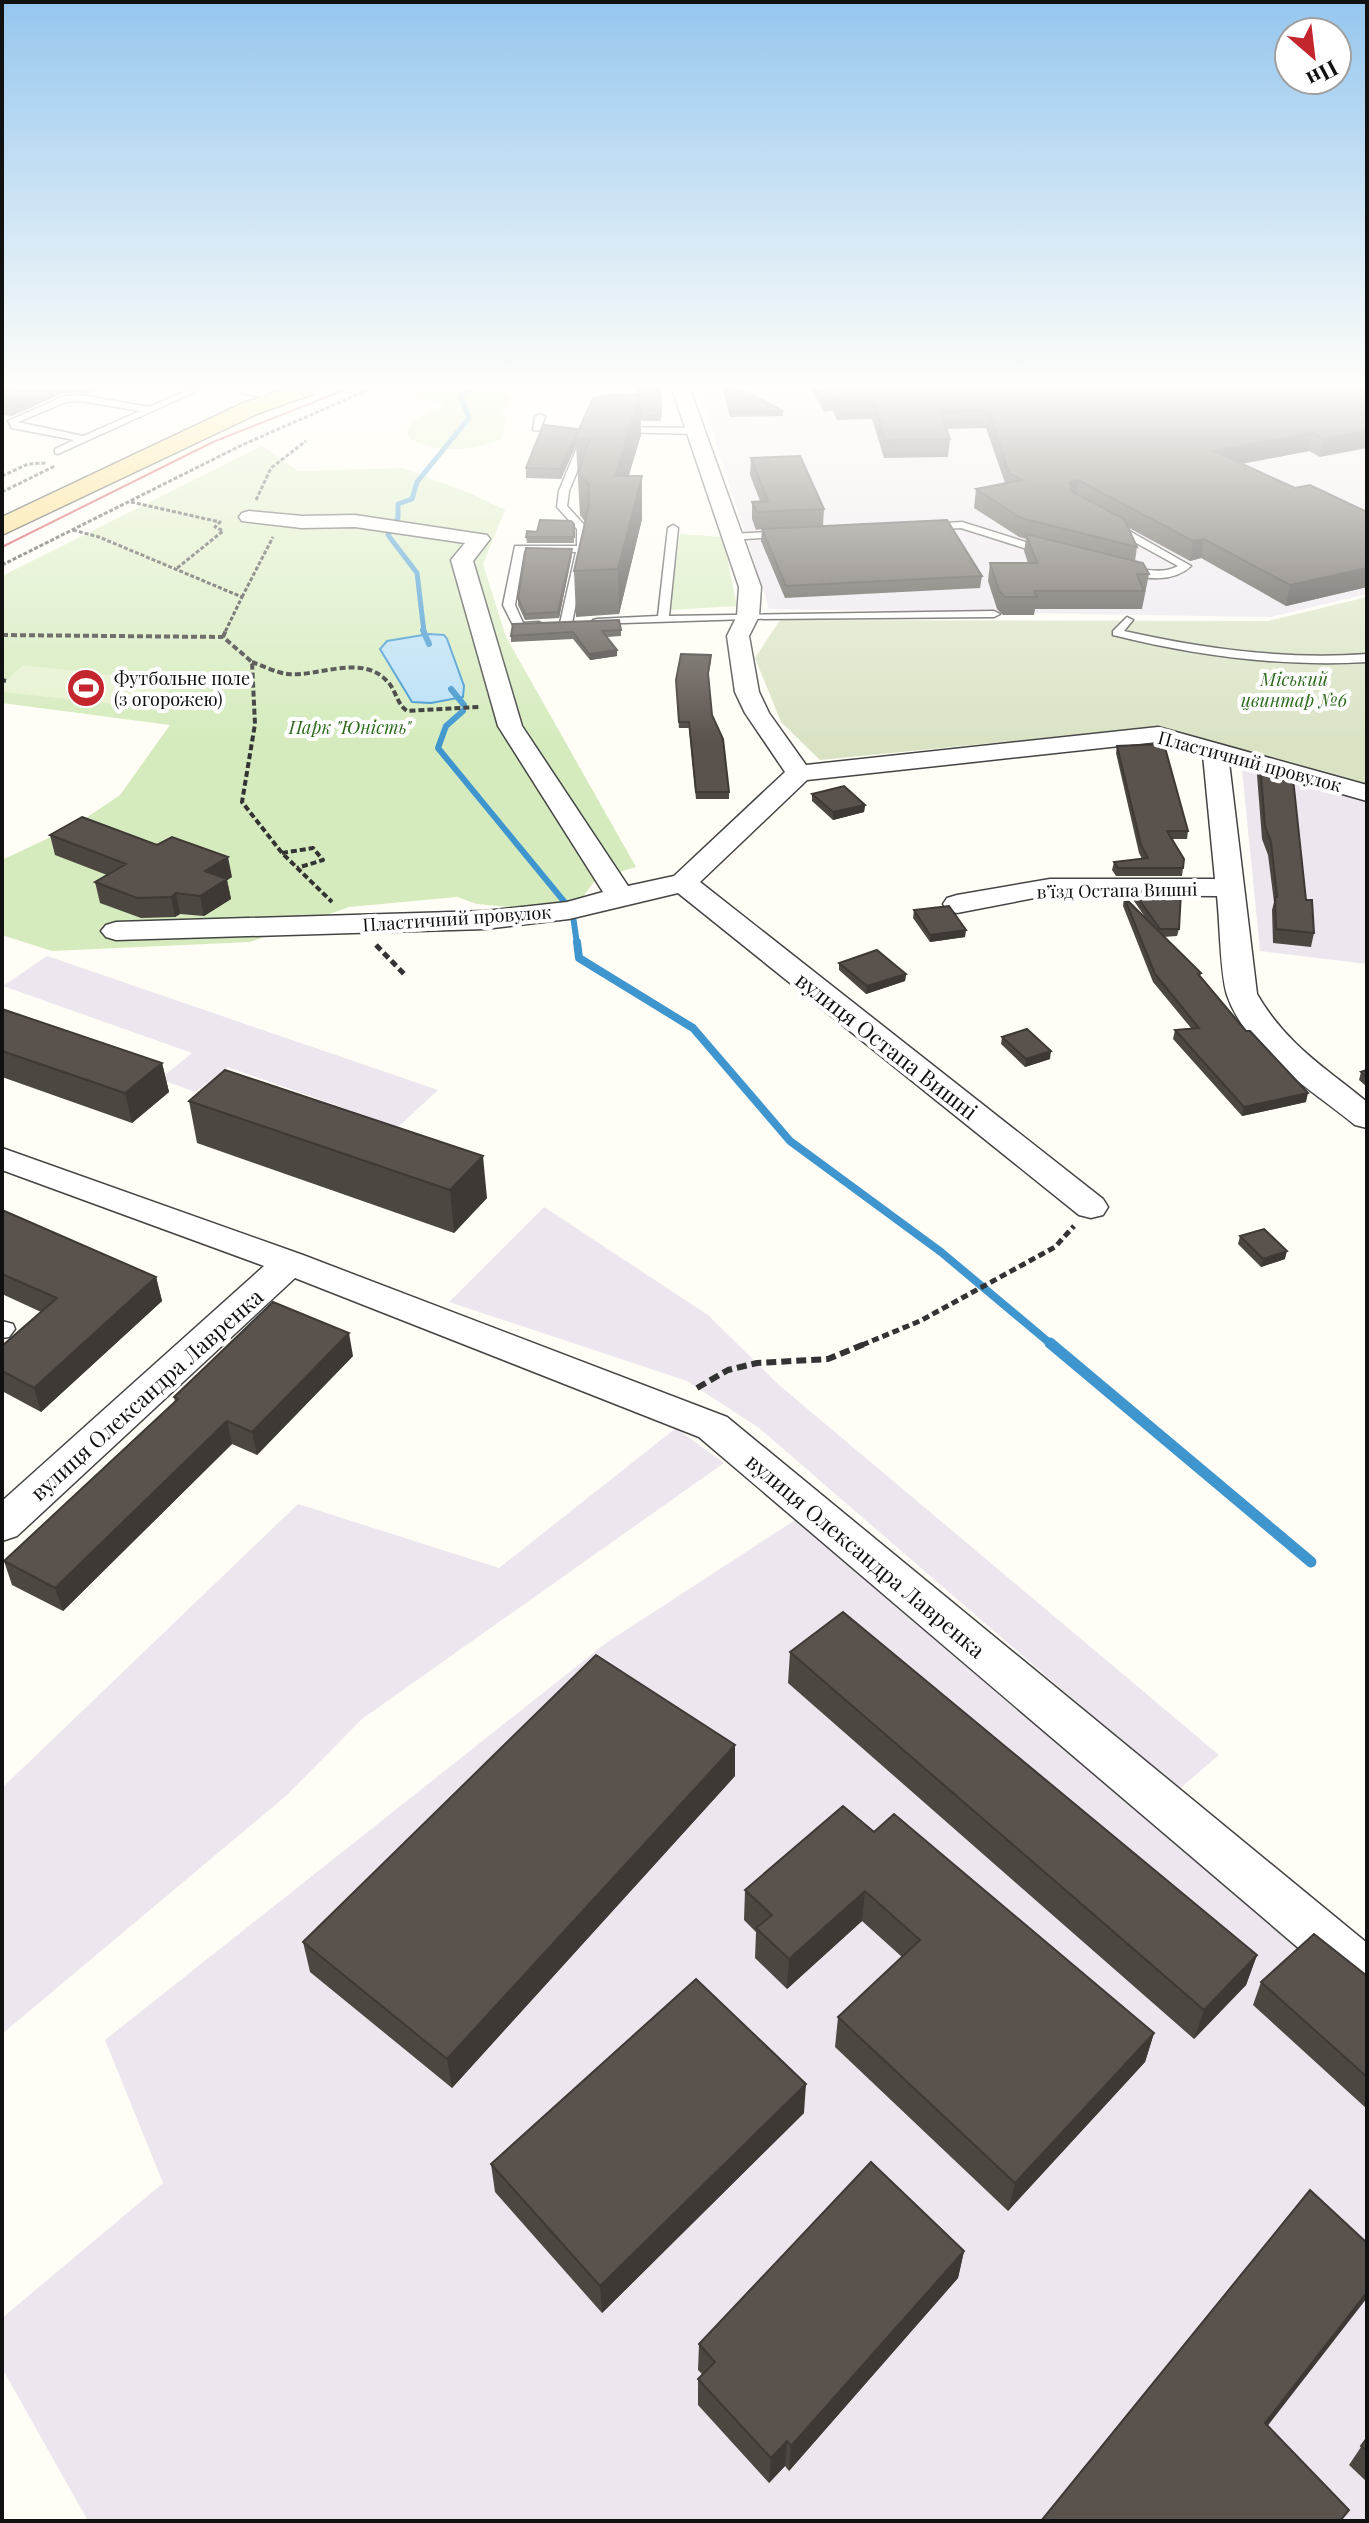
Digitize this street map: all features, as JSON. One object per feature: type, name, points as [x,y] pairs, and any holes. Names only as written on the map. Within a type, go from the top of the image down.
[{"type":"main road","points":[[2,527],[44,507]]},
{"type":"street","points":[[683,883],[799,773],[757,713],[747,692],[738,636],[748,616],[750,587],[721,507]]},
{"type":"street","points":[[249,517],[394,526],[480,539],[462,560],[510,726],[620,896]]},
{"type":"street","name":"Пластичний провулок","points":[[799,773],[1158,734],[1367,793]]},
{"type":"street","points":[[1215,749],[1242,994],[1262,1029],[1278,1046],[1367,1118]]},
{"type":"street","name":"Пластичний провулок","points":[[116,931],[485,920],[569,910],[683,883]]},
{"type":"street","name":"вулиця Остапа Вишні","points":[[683,883],[1091,1207]]},
{"type":"street","name":"в’їзд Остапа Вишні","points":[[957,904],[1050,887],[1229,888]]},
{"type":"street","name":"вулиця Олександра Лавренка","points":[[2,1158],[290,1263],[713,1427],[1367,1974]]},
{"type":"street","name":"вулиця Олександра Лавренка","points":[[2,1525],[290,1263]]},
{"type":"lane","points":[[562,507],[582,528],[582,549],[566,623]]},
{"type":"lane","points":[[1102,520],[1186,566],[1176,574],[1154,575],[1115,568]]},
{"type":"lane","points":[[915,528],[962,525],[1057,555]]},
{"type":"lane","points":[[663,618],[673,528]]},
{"type":"lane","points":[[731,537],[792,534]]},
{"type":"lane","points":[[582,549],[519,548],[509,605],[519,627],[663,618],[994,614]]},
{"type":"lane","points":[[1127,620],[1117,633],[1163,644],[1272,658],[1367,658]]},
{"type":"path","points":[[2,565],[120,507]]},
{"type":"path","points":[[151,507],[220,522],[215,527],[223,531],[176,569]]},
{"type":"path","points":[[249,517],[254,507]]},
{"type":"path","points":[[223,637],[275,534],[302,522]]},
{"type":"path","points":[[72,530],[99,537],[242,597]]},
{"type":"path","points":[[2,635],[223,637],[252,662],[289,674],[324,668],[362,668],[386,679],[400,706],[407,711],[437,711],[503,703]]},
{"type":"path","points":[[252,662],[255,724],[242,802],[296,868],[406,976]]},
{"type":"path","points":[[282,853],[313,848],[323,860],[296,868]]},
{"type":"path","points":[[697,1388],[728,1370],[757,1363],[828,1359],[920,1321],[1055,1247],[1091,1207]]},
{"type":"shaded area","points":[[736,507],[1367,507],[1367,594],[1271,617],[769,609]]},
{"type":"shaded area","points":[[1256,765],[1367,798],[1367,964],[1260,951],[1242,770]]},
{"type":"shaded area","points":[[47,956],[438,1090],[398,1127],[228,1067],[195,1092],[160,1079],[192,1053],[3,986]]},
{"type":"shaded area","points":[[544,1207],[708,1315],[779,1385],[1219,1755],[1178,1790],[759,1428],[687,1381],[449,1302]]},
{"type":"shaded area","points":[[676,1428],[724,1463],[362,1719],[287,1795],[2,2034],[2,1788],[298,1504],[499,1568]]},
{"type":"shaded area","points":[[812,1509],[1367,1974],[1367,2521],[88,2521],[2,2368],[2,2318],[163,2183],[105,2040],[606,1643]]},
{"type":"green space","name":"Парк \"Юність\"","points":[[141,507],[498,507],[505,510],[483,564],[506,637],[636,867],[596,879],[582,898],[546,905],[508,907],[477,904],[457,897],[349,907],[250,942],[52,951],[2,935],[2,860],[74,826],[120,795],[170,725],[2,703],[2,576]]},
{"type":"green space","points":[[680,534],[723,537],[737,606],[669,610]]},
{"type":"green space","name":"Міський цвинтар №6","points":[[1367,597],[1367,785],[1157,727],[820,760],[781,722],[755,658],[780,620],[1268,621]]},
{"type":"green space","name":"Футбольне поле (з огорожею)","points":[[23,665],[176,682],[150,708],[2,692],[2,684]]},
{"type":"water","points":[[429,634],[444,635],[447,639],[464,686],[463,697],[431,703],[412,702],[380,649],[387,641]]},
{"type":"building","points":[[589,507],[634,507],[618,569],[574,571]]},
{"type":"building","points":[[754,507],[824,509],[757,512]]},
{"type":"building","points":[[1004,507],[1101,507],[1124,519],[1137,547],[1021,518]]},
{"type":"building","points":[[1128,507],[1356,507],[1367,512],[1367,568],[1290,585],[1204,539],[1193,541]]},
{"type":"building","points":[[540,520],[571,521],[574,537],[526,537],[527,531],[537,532]]},
{"type":"building","points":[[947,520],[982,576],[786,586],[762,529]]},
{"type":"building","points":[[1026,534],[1143,563],[1149,574],[1137,574],[1144,591],[1034,591],[1037,597],[1005,597],[999,591],[990,563],[1037,563]]},
{"type":"building","points":[[526,548],[572,549],[558,612],[525,614],[518,598]]},
{"type":"building","points":[[619,620],[621,630],[602,631],[617,650],[589,654],[573,632],[511,636],[513,624]]},
{"type":"building","points":[[681,654],[711,655],[708,673],[712,715],[723,739],[729,792],[696,792],[689,722],[679,722],[676,680]]},
{"type":"building","points":[[1164,744],[1188,831],[1167,831],[1184,859],[1183,868],[1118,868],[1114,862],[1148,858],[1141,845],[1117,746]]},
{"type":"building","points":[[1260,762],[1292,769],[1306,900],[1312,900],[1314,933],[1276,929],[1277,897],[1271,842],[1265,826]]},
{"type":"building","points":[[844,786],[865,805],[833,812],[812,794]]},
{"type":"building","points":[[82,817],[157,845],[172,837],[228,857],[205,871],[227,879],[200,896],[176,893],[171,897],[137,898],[95,882],[126,864],[50,835]]},
{"type":"building","points":[[1133,891],[1181,892],[1179,929],[1160,929]]},
{"type":"building","points":[[1124,897],[1201,973],[1198,974],[1246,1031],[1250,1031],[1308,1093],[1244,1107],[1175,1030],[1199,1028],[1155,974]]},
{"type":"building","points":[[949,906],[966,930],[930,935],[914,910]]},
{"type":"building","points":[[877,950],[906,974],[867,986],[839,963]]},
{"type":"building","points":[[2,1009],[162,1063],[125,1093],[2,1051]]},
{"type":"building","points":[[1027,1029],[1051,1051],[1026,1059],[1002,1037]]},
{"type":"building","points":[[225,1070],[483,1156],[450,1190],[189,1101]]},
{"type":"building","points":[[2,1210],[156,1277],[34,1388],[2,1371],[2,1346],[57,1298],[2,1274]]},
{"type":"building","points":[[1264,1229],[1287,1251],[1263,1259],[1240,1236]]},
{"type":"building","points":[[273,1302],[349,1333],[252,1432],[227,1421],[55,1588],[4,1561],[178,1399],[174,1397]]},
{"type":"building","points":[[843,1612],[1257,1955],[1204,2010],[790,1652]]},
{"type":"building","points":[[596,1655],[735,1745],[447,2059],[303,1942]]},
{"type":"building","points":[[843,1806],[874,1832],[894,1814],[1154,2033],[1015,2183],[838,2017],[920,1940],[865,1891],[789,1959],[756,1928],[772,1915],[745,1890]]},
{"type":"building","points":[[1314,1934],[1367,1976],[1367,2077],[1261,1982]]},
{"type":"building","points":[[696,1979],[806,2084],[600,2286],[491,2164]]},
{"type":"building","points":[[871,2162],[964,2251],[791,2446],[787,2441],[771,2458],[698,2379],[715,2362],[699,2344]]},
{"type":"building","points":[[1310,2190],[1367,2243],[1367,2292],[1265,2423],[1349,2510],[1340,2521],[1041,2521]]},
{"type":"waterway","points":[[398,507],[398,518],[388,535],[417,573],[424,632]]},
{"type":"waterway","points":[[423,630],[429,644]]},
{"type":"waterway","points":[[451,689],[464,705]]},
{"type":"waterway","points":[[463,711],[446,726],[438,748],[567,905]]},
{"type":"waterway","points":[[573,916],[577,944]]},
{"type":"waterway","points":[[577,942],[579,958],[693,1028],[790,1141],[941,1252],[1052,1345]]},
{"type":"waterway","points":[[1050,1343],[1311,1562]]},
{"type":"tram line","points":[[2,547],[83,507]]},
{"type":"place","name":"Футбольне поле (з огорожею)","points":[[86,688]]}]
